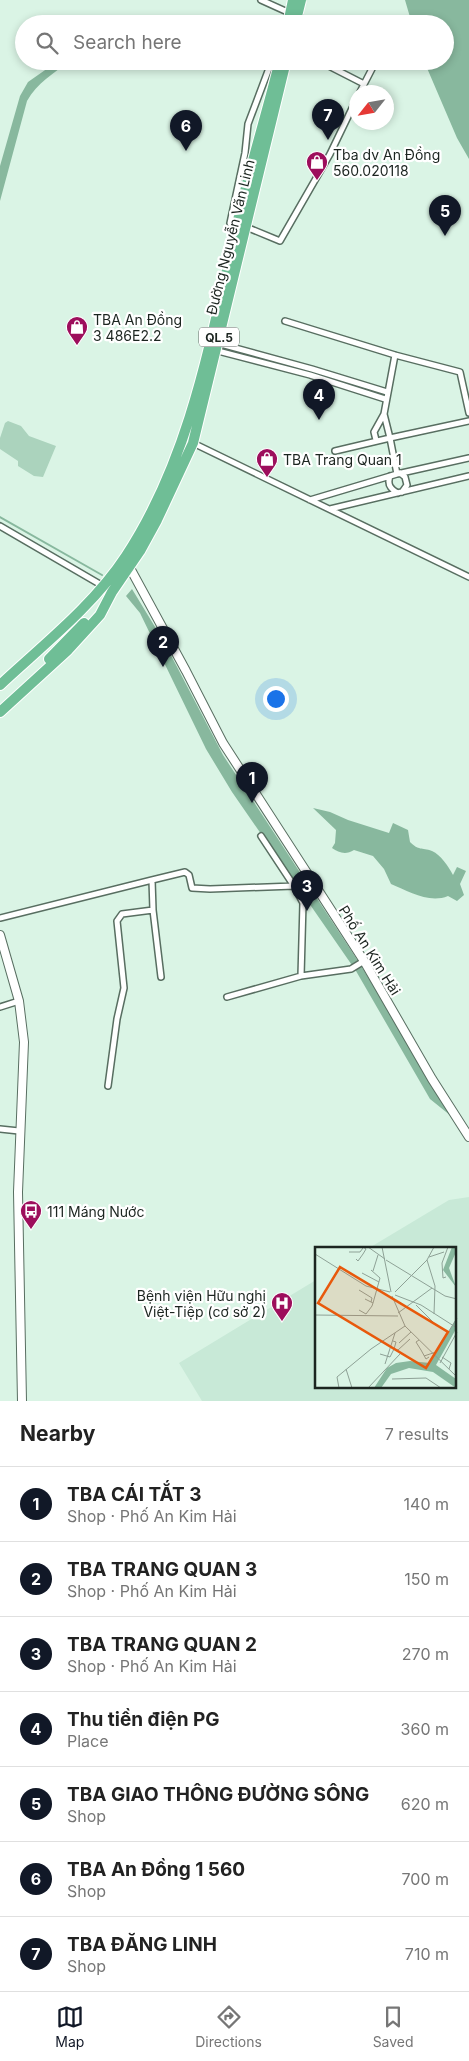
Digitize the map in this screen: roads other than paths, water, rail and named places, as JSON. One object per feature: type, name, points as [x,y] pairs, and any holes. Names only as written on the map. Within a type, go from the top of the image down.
[{"type":"highway","points":[[290,15],[293,0]]},
{"type":"highway","points":[[297,15],[301,0]]},
{"type":"highway","name":"Đường Nguyễn Văn Linh","points":[[0,685],[130,568],[157,520],[193,443],[237,224],[279,70]]},
{"type":"highway","name":"Đường Nguyễn Văn Linh","points":[[0,712],[79,639],[100,615],[108,589],[164,489],[213,346],[246,227],[280,70]]},
{"type":"highway","points":[[0,704],[88,614],[108,589]]},
{"type":"highway","points":[[0,694],[88,614]]},
{"type":"street","points":[[261,0],[295,15]]},
{"type":"street","points":[[230,223],[245,153],[248,124],[268,70]]},
{"type":"street","points":[[337,70],[364,84],[371,70]]},
{"type":"street","points":[[246,227],[280,241],[330,154],[349,115]]},
{"type":"street","points":[[285,321],[395,355],[460,372],[469,413]]},
{"type":"street","points":[[213,346],[387,392]]},
{"type":"street","points":[[213,346],[385,399]]},
{"type":"street","points":[[395,355],[385,399],[384,414],[398,473],[405,477],[407,485],[400,493]]},
{"type":"street","points":[[376,440],[374,432],[384,414]]},
{"type":"street","points":[[335,451],[376,440],[469,421]]},
{"type":"street","points":[[193,443],[469,577]]},
{"type":"street","points":[[310,500],[398,473],[469,458]]},
{"type":"street","points":[[390,476],[388,481],[390,487],[400,493]]},
{"type":"street","points":[[330,509],[469,476]]},
{"type":"street","points":[[0,526],[108,589]]},
{"type":"street","name":"Phố An Kim Hải","points":[[130,568],[223,743],[362,961],[469,1137]]},
{"type":"street","points":[[261,836],[303,903],[301,976]]},
{"type":"street","points":[[0,918],[185,872],[189,875],[192,888],[294,886]]},
{"type":"street","points":[[152,880],[153,910],[161,977]]},
{"type":"street","points":[[108,1086],[117,1019],[124,988],[117,921],[122,914],[153,910]]},
{"type":"street","points":[[0,936],[19,1001],[24,1042],[18,1192],[22,1401]]},
{"type":"street","points":[[226,997],[301,976],[352,968],[362,961]]},
{"type":"street","points":[[0,1007],[19,1001]]},
{"type":"street","points":[[0,1130],[19,1131]]},
{"type":"waterway","points":[[0,517],[102,575]]},
{"type":"place","name":"TBA ĐĂNG LINH","points":[[328,140]]},
{"type":"place","name":"TBA An Đồng 1 560","points":[[186,151]]},
{"type":"place","name":"Tba dv An Đồng 560.020118","points":[[317,181]]},
{"type":"place","name":"TBA GIAO THÔNG ĐƯỜNG SÔNG","points":[[445,236]]},
{"type":"place","name":"TBA An Đồng 3 486E2.2","points":[[77,346]]},
{"type":"place","name":"Thu tiền điện PG","points":[[319,420]]},
{"type":"place","name":"TBA Trang Quan 1","points":[[267,478]]},
{"type":"place","name":"TBA TRANG QUAN 3","points":[[163,667]]},
{"type":"place","name":"TBA CÁI TẮT 3","points":[[252,803]]},
{"type":"place","name":"TBA TRANG QUAN 2","points":[[307,911]]},
{"type":"place","name":"111 Máng Nước","points":[[31,1230]]},
{"type":"place","name":"Bệnh viện Hữu nghị Việt-Tiệp (cơ sở 2)","points":[[282,1322]]}]
